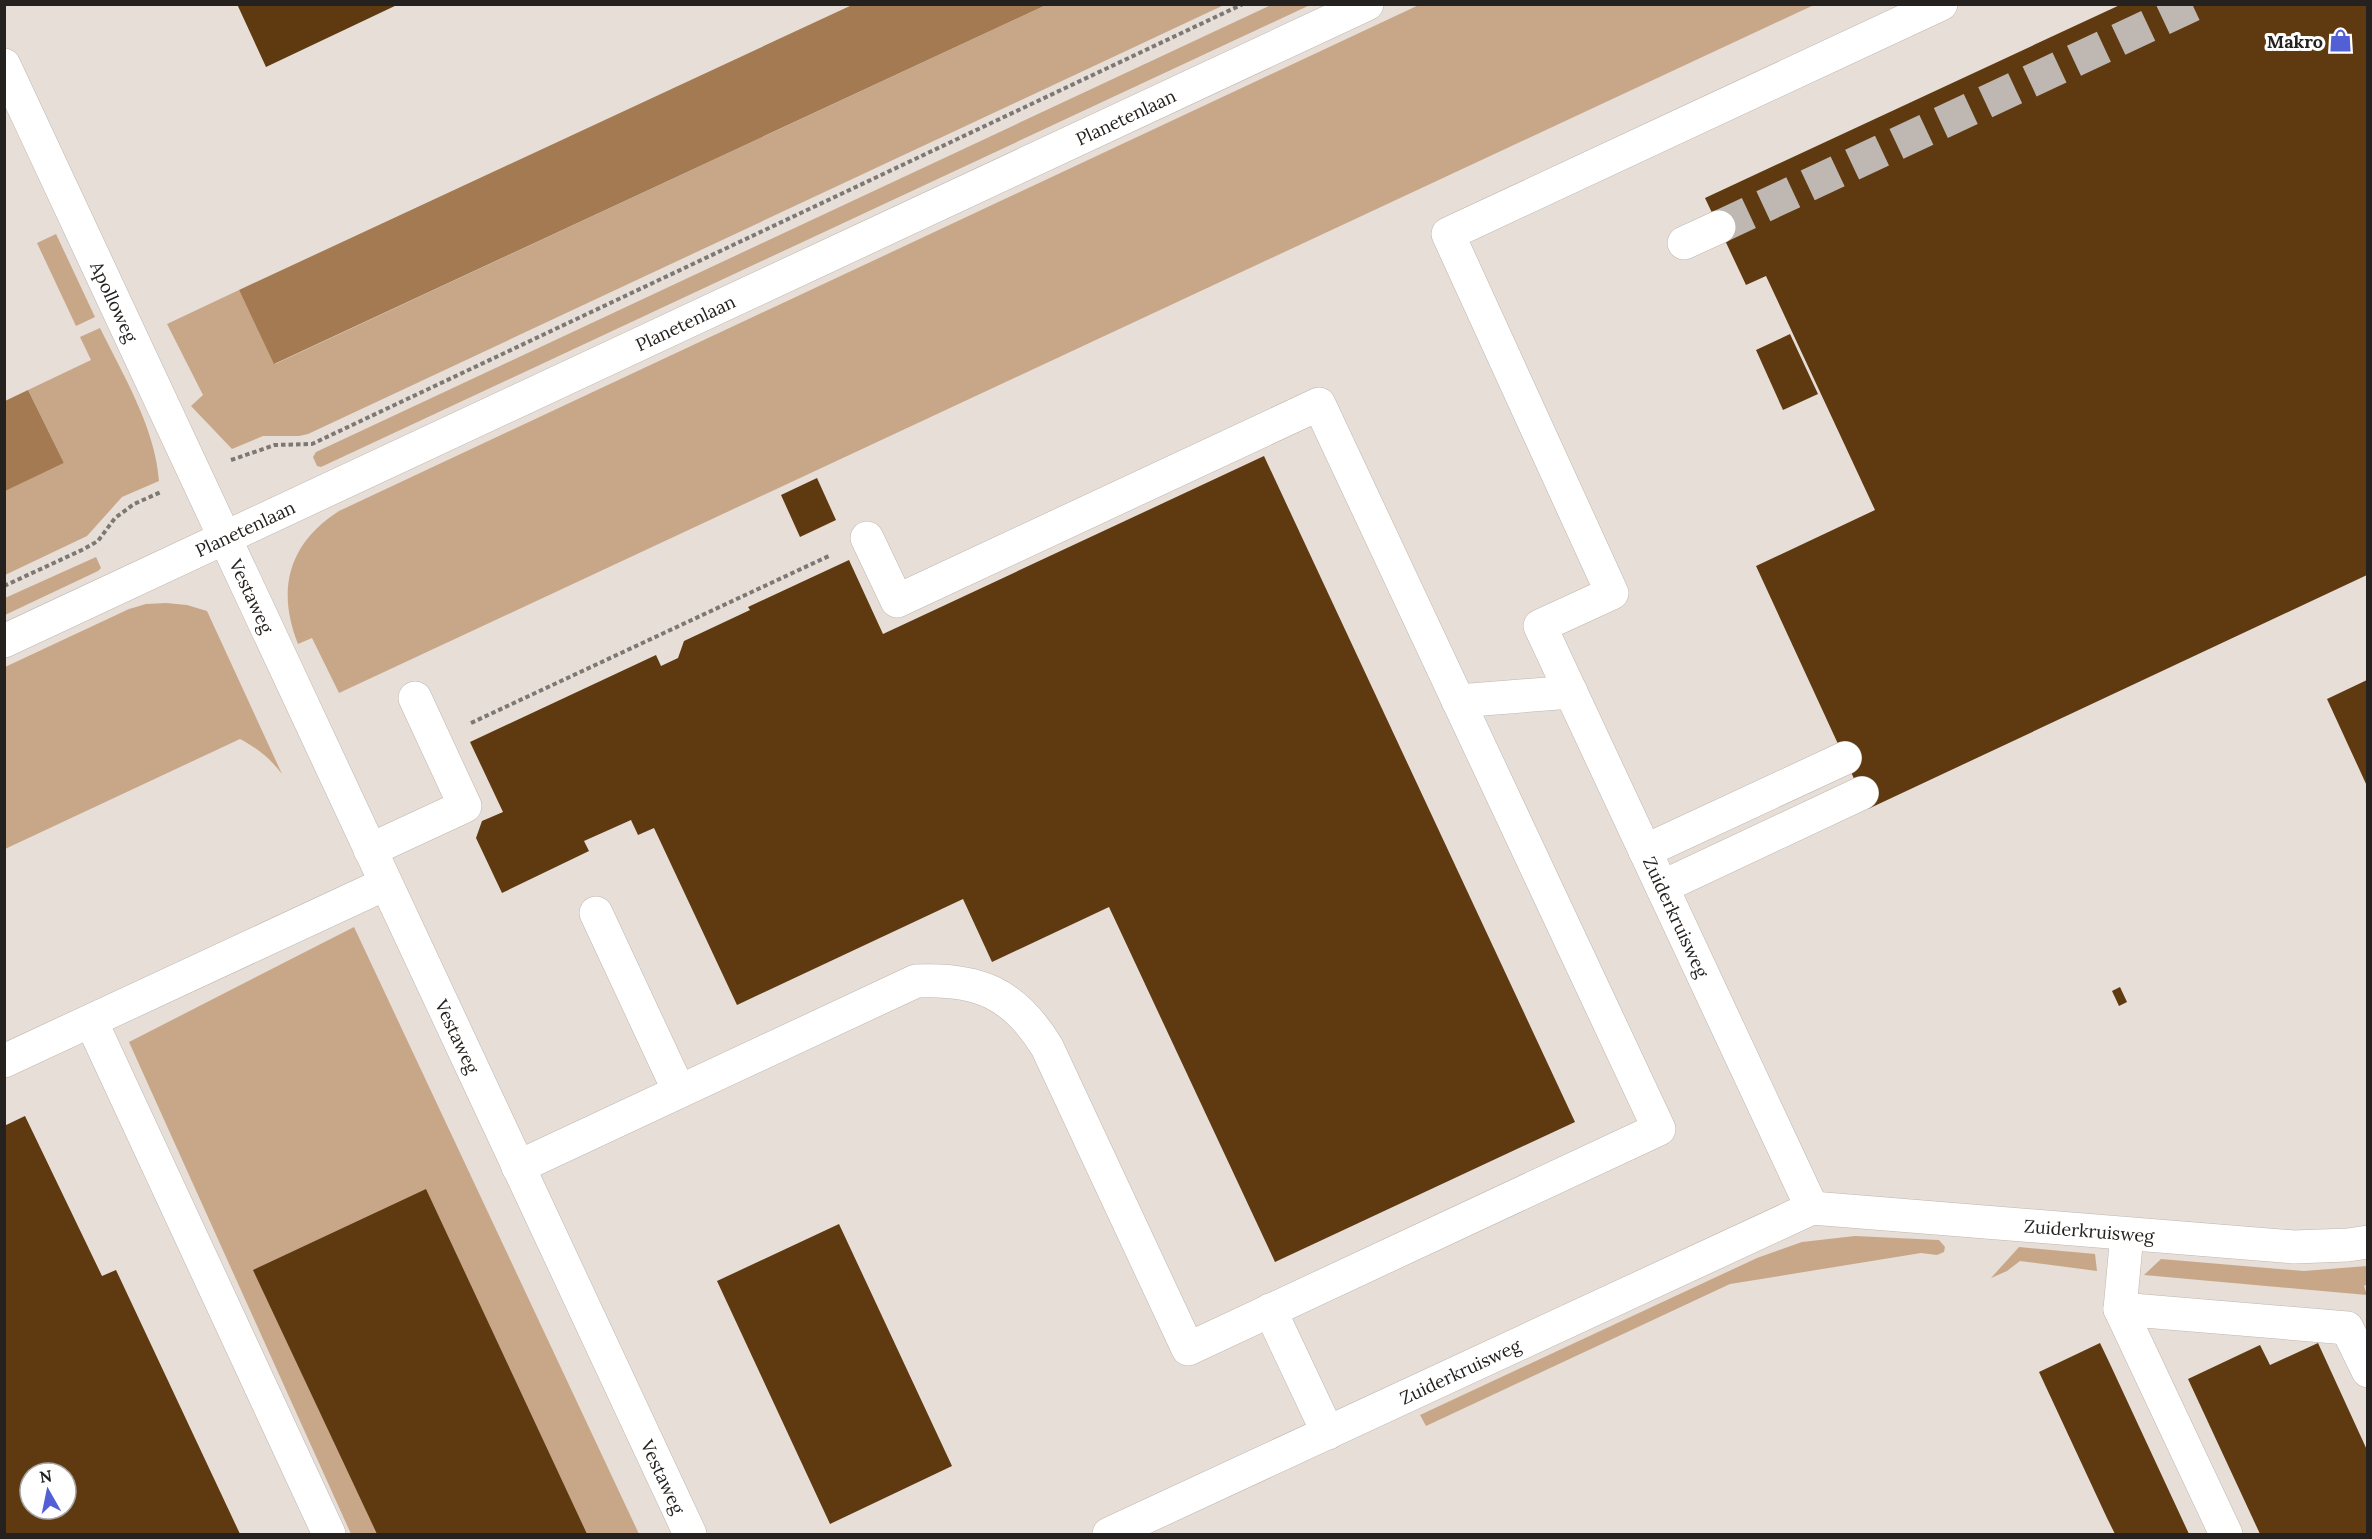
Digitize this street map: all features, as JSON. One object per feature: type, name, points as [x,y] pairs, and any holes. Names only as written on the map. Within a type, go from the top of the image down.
[{"type":"street","name":"Planetenlaan","points":[[4,641],[1367,4]]},
{"type":"street","name":"Zuiderkruisweg","points":[[1812,1208],[1540,626],[1612,593],[1448,234],[1941,4]]},
{"type":"street","name":"Apolloweg","points":[[4,64],[197,475],[224,538]]},
{"type":"street","points":[[1684,243],[1719,227]]},
{"type":"street","points":[[518,1167],[916,981],[944,980],[972,984],[998,995],[1018,1009],[1034,1026],[1047,1047],[1188,1349],[1659,1129],[1319,404],[897,601],[867,538]]},
{"type":"street","name":"Vestaweg","points":[[224,538],[690,1534]]},
{"type":"street","points":[[1458,701],[1571,692]]},
{"type":"street","points":[[370,850],[465,806],[415,698]]},
{"type":"street","points":[[1645,851],[1845,758]]},
{"type":"street","points":[[1662,887],[1862,793]]},
{"type":"street","points":[[4,1061],[385,884]]},
{"type":"street","points":[[596,913],[679,1091]]},
{"type":"street","points":[[91,1021],[329,1534]]},
{"type":"street","name":"Zuiderkruisweg","points":[[1109,1534],[1812,1208],[2294,1247],[2367,1242]]},
{"type":"street","points":[[2127,1234],[2120,1309],[2226,1534]]},
{"type":"street","points":[[2120,1309],[2347,1328],[2367,1371]]},
{"type":"street","points":[[1270,1311],[1328,1433]]},
{"type":"path","points":[[4,586],[98,541],[116,518],[134,504],[245,454],[275,445],[312,444],[1243,4]]},
{"type":"path","points":[[434,740],[806,567]]},
{"type":"shaded area","points":[[1421,4],[1814,5],[339,693],[312,638],[298,644],[291,624],[288,605],[288,586],[292,569],[298,553],[308,538],[339,511]]},
{"type":"shaded area","points":[[852,5],[1046,5],[274,364],[239,290]]},
{"type":"shaded area","points":[[1046,5],[1224,5],[308,434],[263,436],[232,449],[191,406],[203,395],[167,324],[239,290],[275,364]]},
{"type":"shaded area","points":[[1271,5],[1310,5],[321,467],[317,466],[313,457],[316,452]]},
{"type":"shaded area","points":[[56,234],[95,317],[76,326],[37,243]]},
{"type":"shaded area","points":[[100,328],[145,421],[159,481],[122,497],[87,536],[5,575],[4,491],[64,463],[28,390],[91,360],[80,337]]},
{"type":"shaded area","points":[[28,390],[64,463],[5,491],[5,401]]},
{"type":"shaded area","points":[[96,557],[101,568],[98,571],[5,615],[5,598]]},
{"type":"shaded area","points":[[146,604],[187,605],[207,611],[282,774],[263,754],[240,739],[5,849],[5,667],[129,609]]},
{"type":"shaded area","points":[[354,927],[639,1534],[351,1534],[129,1042]]},
{"type":"shaded area","points":[[1855,1236],[1939,1240],[1945,1247],[1944,1252],[1937,1255],[1921,1253],[1730,1284],[1426,1426],[1420,1415],[1757,1258],[1802,1242]]},
{"type":"shaded area","points":[[2019,1247],[2095,1254],[2097,1271],[2020,1261],[2007,1271],[1991,1278]]},
{"type":"shaded area","points":[[2161,1259],[2304,1271],[2367,1266],[2367,1284],[2364,1286],[2367,1295],[2144,1275]]},
{"type":"building","points":[[237,4],[399,4],[266,67]]},
{"type":"building","points":[[2122,4],[2367,4],[2367,575],[1868,809],[1756,566],[1875,510],[1766,276],[1746,285],[1705,198]]},
{"type":"building","points":[[1790,334],[1818,394],[1783,410],[1756,350]]},
{"type":"building","points":[[1264,456],[1575,1122],[1275,1262],[1109,907],[992,962],[963,899],[737,1005],[654,828],[638,835],[631,820],[584,841],[589,851],[502,893],[476,838],[482,821],[503,812],[470,742],[656,655],[661,666],[678,658],[684,641],[750,610],[748,607],[849,560],[883,634]]},
{"type":"building","points":[[817,478],[836,520],[800,537],[781,495]]},
{"type":"building","points":[[2367,680],[2367,786],[2327,699]]},
{"type":"building","points":[[2120,987],[2127,1002],[2119,1006],[2112,991]]},
{"type":"building","points":[[25,1116],[102,1276],[116,1270],[240,1534],[4,1534],[4,1126]]},
{"type":"building","points":[[426,1189],[587,1534],[377,1534],[253,1270]]},
{"type":"building","points":[[839,1224],[952,1466],[830,1524],[717,1281]]},
{"type":"building","points":[[2100,1343],[2189,1534],[2115,1534],[2107,1518],[2039,1372]]},
{"type":"building","points":[[2318,1343],[2367,1450],[2367,1534],[2260,1534],[2188,1379],[2260,1345],[2270,1365]]},
{"type":"tunnel","points":[[1719,227],[2195,4]]},
{"type":"place","name":"Makro","points":[[2341,41]]}]
